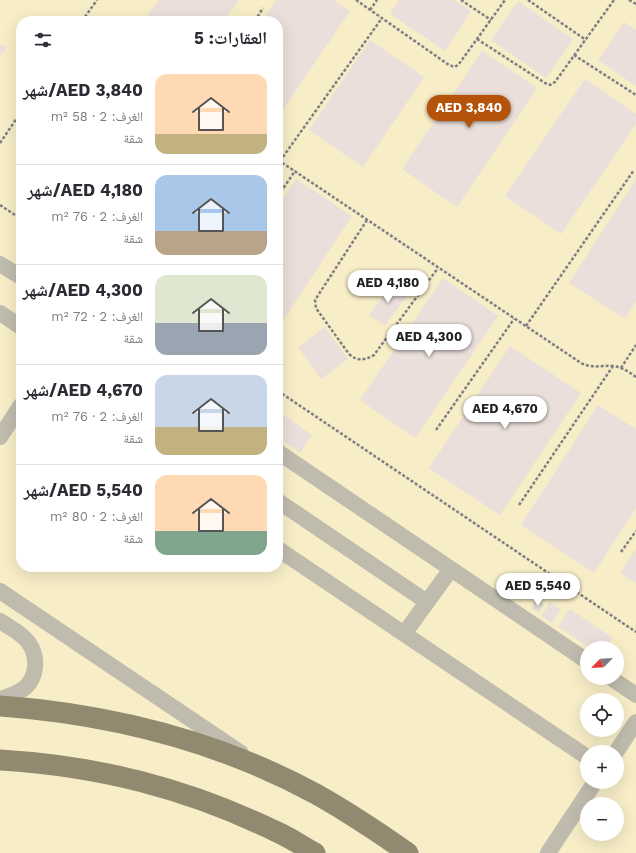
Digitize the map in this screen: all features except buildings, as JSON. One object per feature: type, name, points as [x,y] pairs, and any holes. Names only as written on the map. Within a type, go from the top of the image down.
[{"type":"main road","points":[[0,706],[40,709],[98,718],[155,731],[211,748],[266,770],[316,794],[364,822],[408,853]]},
{"type":"main road","points":[[0,760],[41,762],[102,772],[162,786],[220,806],[276,831],[315,853]]},
{"type":"street","points":[[0,264],[16,274]]},
{"type":"street","points":[[0,313],[16,324]]},
{"type":"street","points":[[0,437],[16,413]]},
{"type":"street","points":[[283,456],[580,656]]},
{"type":"street","points":[[283,504],[427,602]]},
{"type":"street","points":[[283,552],[580,752]]},
{"type":"street","points":[[404,634],[451,569]]},
{"type":"street","points":[[0,591],[266,770]]},
{"type":"street","points":[[0,621],[27,641],[34,653],[36,667],[31,680],[22,691],[0,699]]},
{"type":"street","points":[[621,685],[636,695]]},
{"type":"street","points":[[621,745],[636,722]]},
{"type":"street","points":[[548,853],[590,789]]},
{"type":"path","points":[[86,16],[97,0]]},
{"type":"path","points":[[356,0],[455,67],[459,64],[505,0]]},
{"type":"path","points":[[370,10],[377,0]]},
{"type":"path","points":[[461,0],[491,20]]},
{"type":"path","points":[[528,0],[586,40]]},
{"type":"path","points":[[477,39],[550,84],[555,82],[614,0]]},
{"type":"path","points":[[629,0],[636,3]]},
{"type":"path","points":[[258,16],[264,8]]},
{"type":"path","points":[[283,155],[382,18]]},
{"type":"path","points":[[574,55],[636,95]]},
{"type":"path","points":[[0,142],[16,119]]},
{"type":"path","points":[[283,164],[581,363],[592,367],[613,366],[621,368],[636,377]]},
{"type":"path","points":[[526,326],[634,170]]},
{"type":"path","points":[[283,189],[295,171]]},
{"type":"path","points":[[0,211],[1,206],[16,216]]},
{"type":"path","points":[[367,220],[315,300],[318,311],[349,354],[354,358],[361,360],[368,359],[374,355],[438,268]]},
{"type":"path","points":[[436,430],[514,319]]},
{"type":"path","points":[[621,368],[636,345]]},
{"type":"path","points":[[519,505],[613,366]]},
{"type":"path","points":[[283,394],[636,632]]},
{"type":"path","points":[[621,552],[636,531]]},
{"type":"sand","points":[[0,0],[636,0],[636,853],[0,853]]}]
